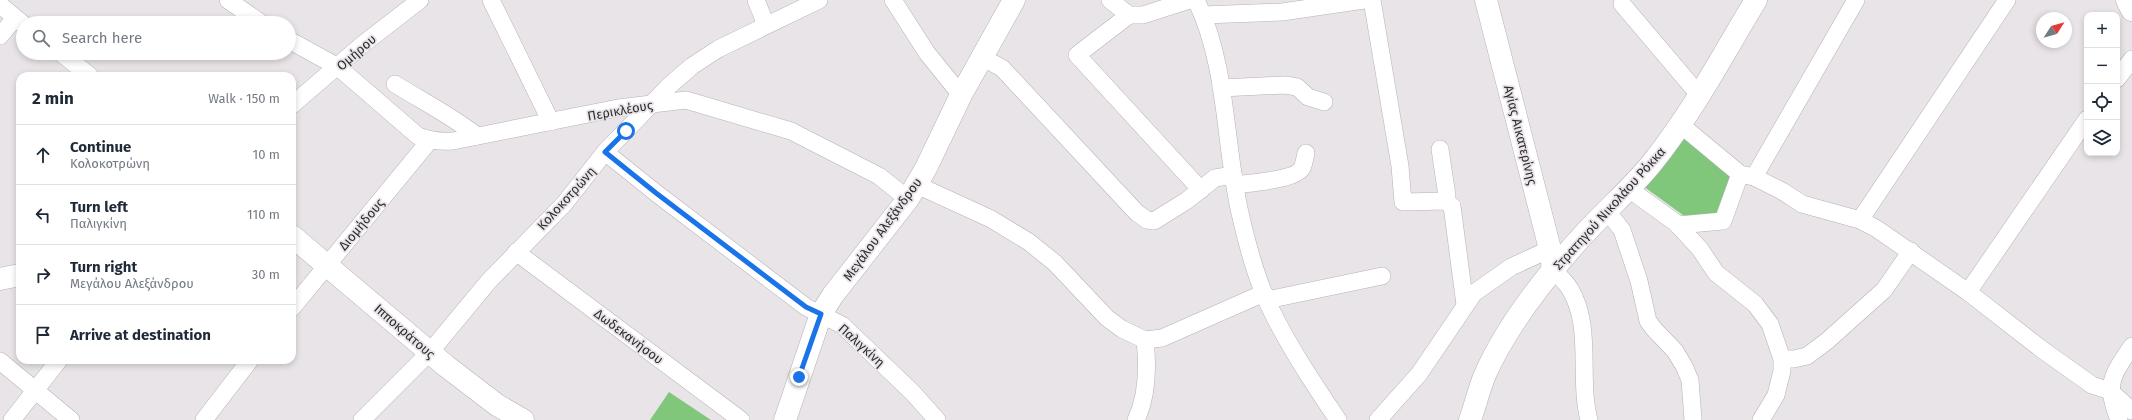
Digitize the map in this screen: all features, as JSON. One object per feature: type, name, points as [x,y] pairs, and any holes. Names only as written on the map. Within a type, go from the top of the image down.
[{"type":"street","points":[[228,0],[251,16]]},
{"type":"street","name":"Ομήρου","points":[[296,102],[362,45],[420,0]]},
{"type":"street","points":[[491,0],[551,122]]},
{"type":"street","points":[[756,0],[766,25]]},
{"type":"street","name":"Κολοκοτρώνη","points":[[362,420],[430,352],[516,252],[564,204],[605,152],[670,85],[692,66],[718,49],[819,0]]},
{"type":"street","points":[[893,0],[927,53],[961,95]]},
{"type":"street","name":"Μεγάλου Αλεξάνδρου","points":[[785,420],[821,314],[833,295],[912,192],[961,95],[1014,0]]},
{"type":"street","points":[[1110,0],[1129,15]]},
{"type":"street","points":[[1190,0],[1143,15],[1129,15],[1077,55],[1201,190]]},
{"type":"street","points":[[1196,0],[1203,15],[1216,61],[1240,213],[1265,296],[1317,389],[1338,420]]},
{"type":"street","points":[[1203,15],[1282,12],[1364,0]]},
{"type":"street","points":[[1372,0],[1400,166],[1403,202],[1445,201],[1452,206],[1465,304]]},
{"type":"street","name":"Αγίας Αικατερίνης","points":[[1486,0],[1550,249],[1553,270]]},
{"type":"street","name":"Στρατηγού Νικολάου Ρόκκα","points":[[1470,420],[1484,377],[1499,348],[1553,270],[1607,210],[1651,165],[1681,125],[1700,96],[1756,0]]},
{"type":"street","points":[[1678,225],[1723,221],[1747,175],[1856,0]]},
{"type":"street","points":[[1860,220],[2007,0]]},
{"type":"street","points":[[2127,0],[2132,10]]},
{"type":"street","points":[[1622,4],[1700,96]]},
{"type":"street","points":[[0,5],[16,18]]},
{"type":"street","points":[[0,36],[16,23]]},
{"type":"street","name":"Περικλέους","points":[[296,44],[338,67],[418,136],[439,142],[551,122],[618,108],[686,100],[791,131],[912,192],[991,219],[1028,242],[1055,263],[1107,318],[1122,329],[1146,340]]},
{"type":"street","points":[[983,58],[1002,68],[1137,213],[1147,220],[1154,221],[1201,190],[1215,178],[1234,180],[1286,177],[1296,173],[1302,169],[1306,153]]},
{"type":"street","points":[[2120,75],[2132,59]]},
{"type":"street","points":[[70,60],[85,72]]},
{"type":"street","points":[[395,84],[428,105],[458,121],[477,136]]},
{"type":"street","points":[[1221,88],[1285,85],[1297,87],[1308,97],[1324,102]]},
{"type":"street","points":[[1968,292],[2086,120]]},
{"type":"street","points":[[1681,125],[1747,175],[1782,191],[1802,204],[1860,220],[1911,252],[1968,292],[2044,352],[2092,384],[2110,391],[2132,411]]},
{"type":"street","name":"Διομήδους","points":[[296,303],[430,140]]},
{"type":"street","points":[[1440,149],[1447,196],[1445,201]]},
{"type":"street","name":"Παλιγκίνη","points":[[605,152],[656,193],[806,307],[842,325],[868,348],[937,420]]},
{"type":"street","points":[[1629,189],[1678,225],[1700,249],[1716,273],[1762,312],[1770,324],[1782,359],[1782,371],[1776,395],[1761,420]]},
{"type":"street","points":[[1607,210],[1622,230],[1627,243],[1639,281],[1648,321],[1675,351],[1690,380],[1693,420]]},
{"type":"street","name":"Ιπποκράτους","points":[[296,239],[430,352],[497,404],[523,420]]},
{"type":"street","points":[[1378,420],[1419,374],[1465,304],[1474,293],[1511,267],[1550,249]]},
{"type":"street","name":"Δωδεκανήσου","points":[[516,252],[742,420]]},
{"type":"street","points":[[1782,359],[1794,359],[1807,356],[1827,341],[1884,290],[1911,252]]},
{"type":"street","points":[[1553,270],[1570,289],[1581,323],[1584,390],[1589,420]]},
{"type":"street","points":[[0,279],[16,276]]},
{"type":"street","points":[[1136,420],[1141,410],[1147,375],[1146,340],[1162,338],[1265,296],[1382,276]]},
{"type":"street","points":[[2119,420],[2110,391],[2112,377],[2132,346]]},
{"type":"street","points":[[0,361],[71,420]]},
{"type":"street","points":[[12,420],[56,364]]},
{"type":"street","points":[[204,420],[247,364]]},
{"type":"green space","points":[[1685,137],[1733,175],[1718,213],[1687,218],[1643,186]]},
{"type":"green space","points":[[669,392],[711,420],[650,420]]},
{"type":"route","points":[[626,131],[605,152],[622,164],[656,193],[806,307],[821,314],[799,377]]}]
